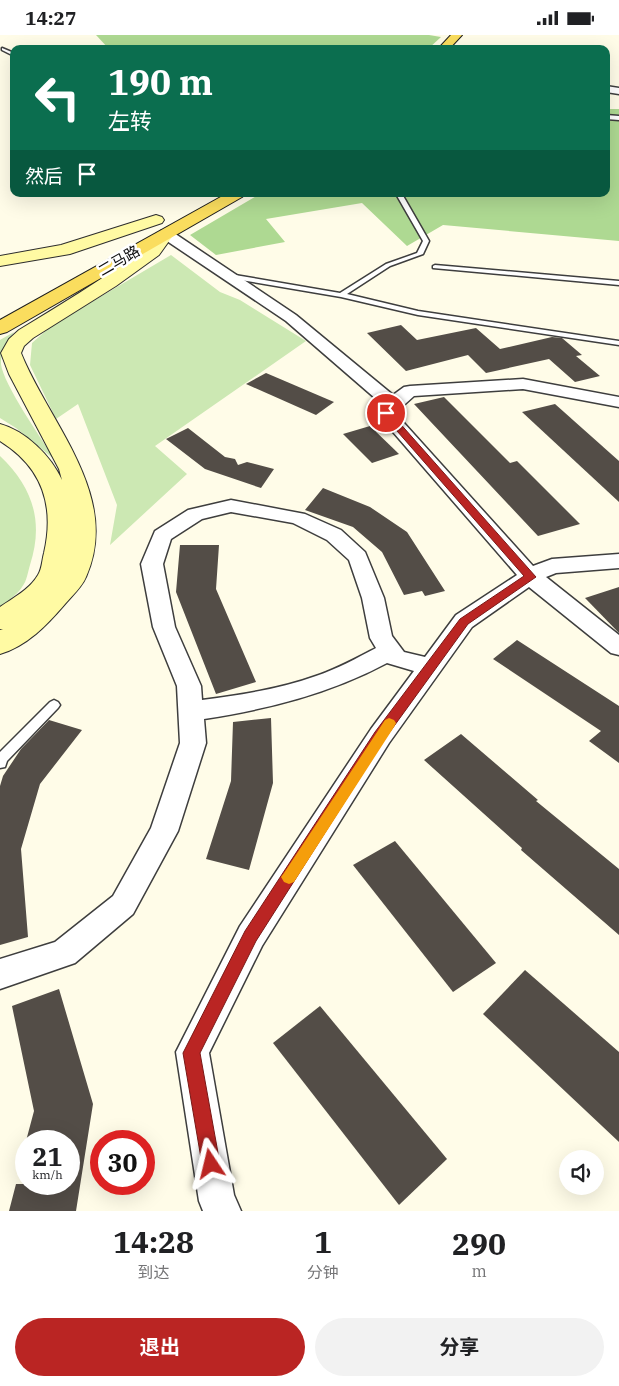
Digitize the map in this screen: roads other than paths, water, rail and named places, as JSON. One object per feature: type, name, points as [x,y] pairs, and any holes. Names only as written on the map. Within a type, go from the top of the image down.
[{"type":"main road","points":[[447,45],[457,35]]},
{"type":"main road","name":"二马路","points":[[87,259],[230,197]]},
{"type":"main road","name":"二马路","points":[[0,328],[161,227],[171,211]]},
{"type":"main road","points":[[0,261],[161,227]]},
{"type":"main road","points":[[0,644],[36,620],[73,577],[84,539],[80,501],[71,469],[19,374],[11,353],[16,343],[26,334],[110,281],[153,251],[161,227]]},
{"type":"main road","points":[[0,620],[27,602],[51,577],[60,540],[59,503],[54,483],[43,465],[9,437]]},
{"type":"street","points":[[161,227],[291,318],[393,404]]},
{"type":"street","points":[[619,402],[523,384],[410,391],[393,404],[386,413],[530,577],[619,647]]},
{"type":"street","points":[[0,974],[64,953],[123,905],[164,831],[193,743],[190,687],[164,627],[152,564],[162,536],[195,514],[231,506],[298,518],[334,535],[358,557],[373,598],[381,638],[396,658],[430,667]]},
{"type":"street","points":[[223,1211],[217,1201],[192,1053],[251,936],[380,736],[464,621],[530,577],[552,565],[619,561]]},
{"type":"street","points":[[191,711],[233,706],[296,691],[342,675],[391,651]]},
{"type":"lane","points":[[4,49],[10,53]]},
{"type":"lane","points":[[341,295],[388,265],[420,254],[426,241],[401,197]]},
{"type":"lane","points":[[435,267],[619,283]]},
{"type":"lane","points":[[229,276],[341,295],[418,313],[619,343]]},
{"type":"lane","points":[[0,763],[2,758],[54,705]]}]
